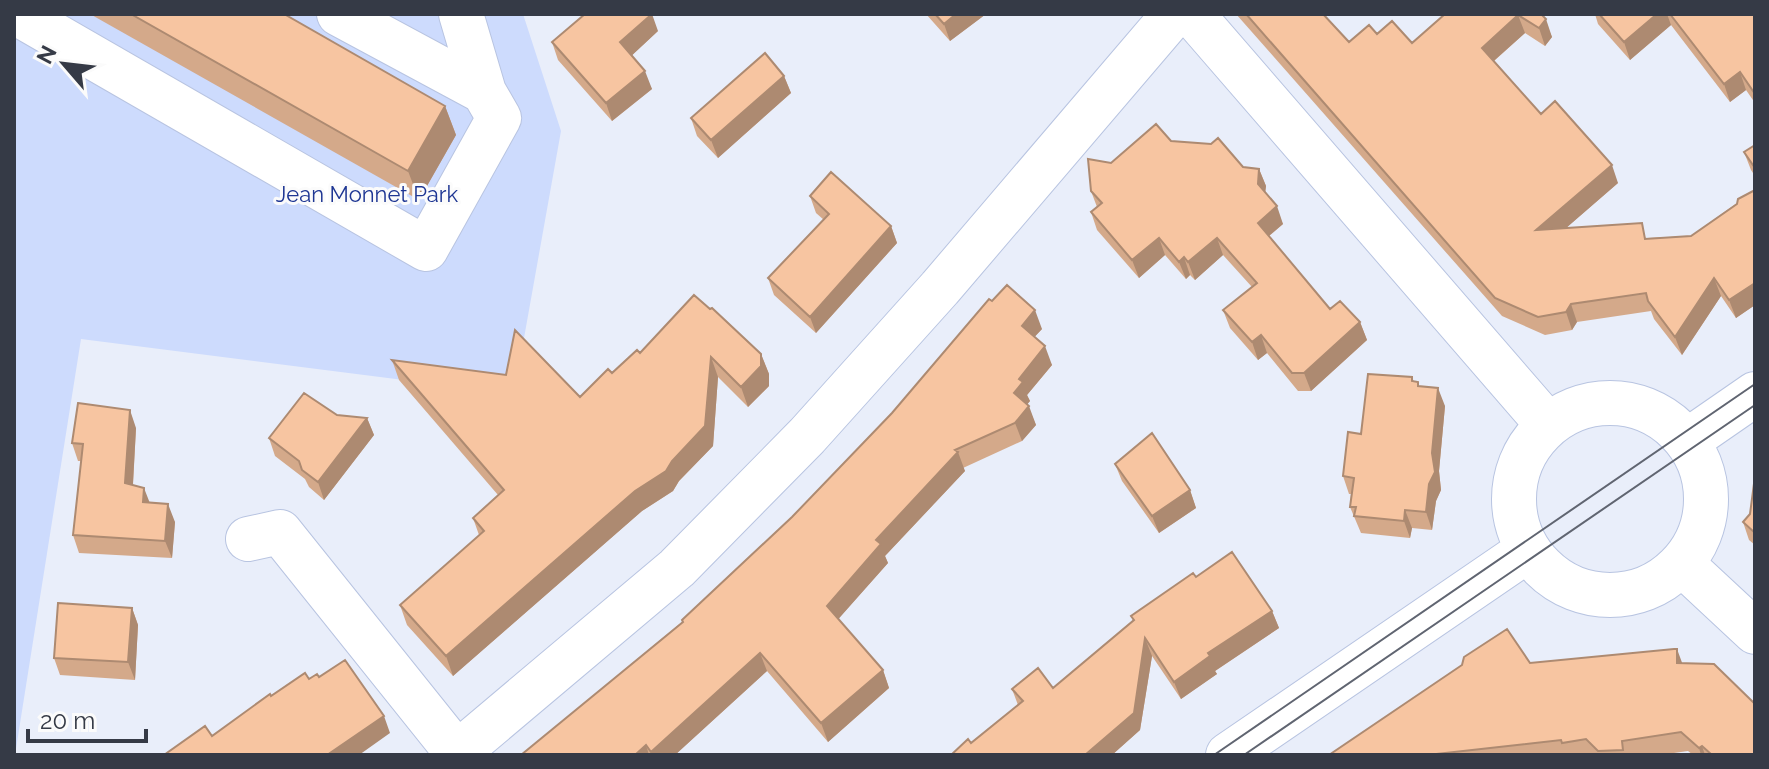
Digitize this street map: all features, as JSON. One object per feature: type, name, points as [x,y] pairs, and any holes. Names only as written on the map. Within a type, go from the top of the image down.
[{"type":"street","points":[[18,14],[426,249],[499,118],[484,92],[461,14]]},
{"type":"street","points":[[339,14],[484,92]]},
{"type":"street","points":[[248,539],[280,532],[456,754],[677,568],[807,436],[940,288],[1174,14]]},
{"type":"street","points":[[1192,14],[1548,425]]},
{"type":"street","points":[[1687,441],[1755,394]]},
{"type":"street","points":[[1626,404],[1661,417],[1687,441],[1705,479],[1705,517],[1693,549],[1682,564],[1663,580],[1634,593],[1591,594],[1553,577],[1528,550],[1515,514],[1516,479],[1527,449],[1558,418],[1586,406],[1626,404]]},
{"type":"street","points":[[1228,755],[1528,550]]},
{"type":"street","points":[[1682,564],[1755,632]]},
{"type":"green space","name":"Jean Monnet Park","points":[[14,14],[523,14],[561,131],[514,394],[81,339],[15,755]]},
{"type":"building","points":[[131,14],[284,14],[445,106],[408,171]]},
{"type":"building","points":[[585,14],[652,14],[620,42],[645,71],[606,103],[552,42]]},
{"type":"building","points":[[935,14],[956,14],[944,24]]},
{"type":"building","points":[[1246,14],[1323,14],[1349,42],[1369,25],[1377,34],[1392,21],[1412,43],[1445,14],[1541,14],[1546,19],[1539,28],[1518,15],[1482,48],[1541,114],[1555,101],[1612,165],[1536,230],[1642,223],[1645,239],[1691,236],[1737,204],[1738,199],[1755,190],[1755,283],[1729,300],[1714,278],[1675,337],[1648,301],[1646,293],[1571,304],[1566,312],[1538,317],[1495,298]]},
{"type":"building","points":[[1599,14],[1657,14],[1624,42]]},
{"type":"building","points":[[1670,14],[1755,14],[1755,94],[1740,72],[1724,84]]},
{"type":"building","points":[[765,53],[784,76],[711,140],[691,118]]},
{"type":"building","points":[[1156,124],[1171,141],[1211,144],[1218,138],[1243,167],[1259,169],[1258,184],[1277,206],[1258,223],[1330,309],[1340,301],[1360,322],[1304,373],[1292,373],[1261,335],[1252,342],[1223,310],[1257,283],[1217,238],[1188,262],[1184,257],[1179,262],[1159,238],[1132,260],[1091,212],[1102,203],[1091,191],[1088,159],[1111,163]]},
{"type":"building","points":[[1755,145],[1755,168],[1744,152]]},
{"type":"building","points":[[831,172],[891,226],[810,317],[768,278],[829,214],[810,196]]},
{"type":"building","points":[[1007,285],[1035,310],[1022,326],[1045,346],[1019,379],[1023,382],[1014,393],[1029,406],[1015,423],[955,450],[958,452],[876,540],[881,544],[827,606],[883,670],[821,723],[760,653],[651,752],[646,745],[635,755],[521,755],[683,622],[792,517],[892,413],[989,299],[992,301]]},
{"type":"building","points":[[694,295],[761,354],[761,366],[741,387],[711,357],[705,426],[666,471],[635,491],[446,656],[400,605],[484,531],[473,518],[504,490],[392,360],[506,375],[515,330],[580,397],[608,369],[612,373],[637,350],[640,353]]},
{"type":"building","points":[[1368,374],[1412,377],[1418,386],[1438,388],[1432,453],[1435,472],[1429,484],[1426,512],[1405,510],[1404,521],[1354,516],[1356,507],[1350,507],[1354,478],[1343,476],[1348,432],[1361,434]]},
{"type":"building","points":[[304,393],[337,415],[367,418],[318,482],[302,470],[299,461],[269,438]]},
{"type":"building","points":[[78,403],[130,410],[125,483],[144,488],[143,502],[168,504],[165,541],[73,535],[83,444],[72,443]]},
{"type":"building","points":[[1152,433],[1190,490],[1152,516],[1115,464]]},
{"type":"building","points":[[1755,476],[1755,533],[1743,522],[1750,514]]},
{"type":"building","points":[[1232,552],[1272,611],[1208,653],[1210,656],[1174,682],[1145,638],[1134,713],[1085,755],[951,755],[968,739],[971,743],[1023,701],[1012,689],[1038,668],[1053,688],[1134,620],[1131,616],[1193,573],[1196,577]]},
{"type":"building","points":[[58,603],[132,608],[128,662],[54,658]]},
{"type":"building","points":[[1507,629],[1530,663],[1677,649],[1677,663],[1714,664],[1755,704],[1755,755],[1712,755],[1681,732],[1622,741],[1623,750],[1598,751],[1586,739],[1437,755],[1329,755],[1462,665],[1464,657]]},
{"type":"building","points":[[345,660],[384,716],[327,755],[164,755],[205,726],[212,736],[305,673],[309,679],[317,674],[319,677]]},
{"type":"tram line","points":[[1214,755],[1755,384]]},
{"type":"tram line","points":[[1244,755],[1755,405]]}]
